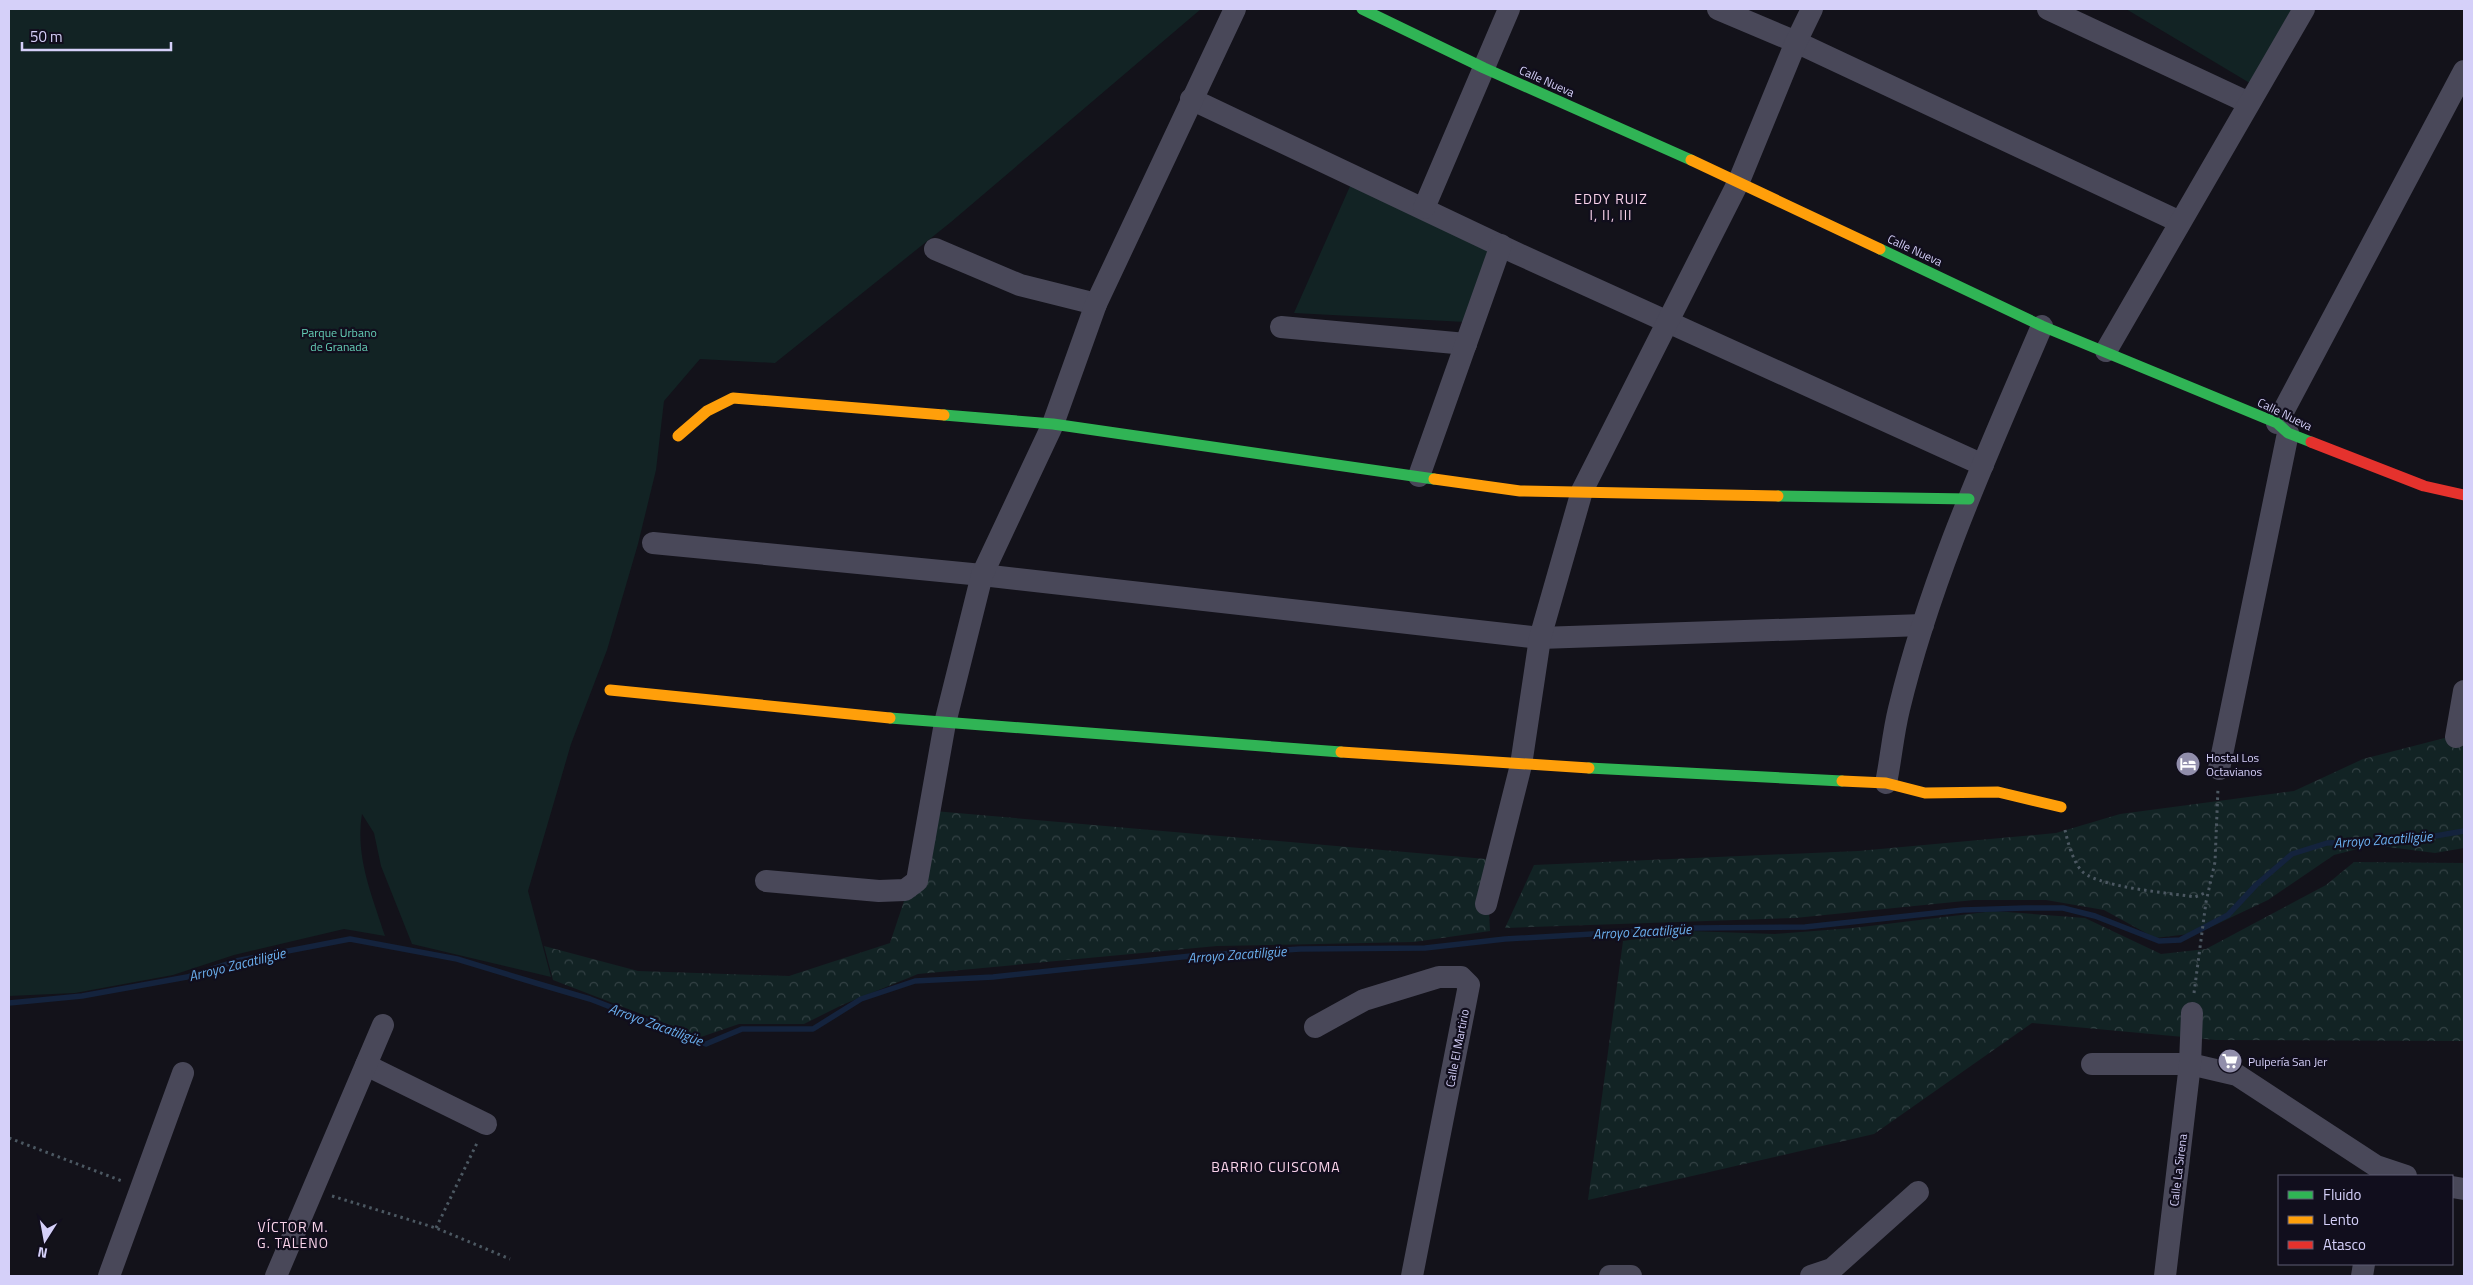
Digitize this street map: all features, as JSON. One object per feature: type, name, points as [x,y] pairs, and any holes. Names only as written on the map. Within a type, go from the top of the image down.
[{"type":"street","points":[[766,881],[880,891],[905,890],[917,881],[945,723],[982,576],[1052,424],[1096,304],[1235,9]]},
{"type":"street","name":"Calle Nueva","points":[[1362,9],[1484,68],[1739,181],[2042,326],[2106,351],[2283,428],[2424,486],[2464,495]]},
{"type":"street","points":[[1424,208],[1509,9]]},
{"type":"street","points":[[1718,9],[1796,42],[2180,222]]},
{"type":"street","points":[[1486,904],[1521,765],[1540,638],[1582,490],[1739,181],[1796,42],[1812,9]]},
{"type":"street","points":[[2048,9],[2250,103]]},
{"type":"street","points":[[2106,351],[2304,9]]},
{"type":"street","points":[[2219,769],[2283,428],[2464,71]]},
{"type":"street","points":[[1191,99],[1501,245],[1983,465]]},
{"type":"street","points":[[1419,476],[1501,245]]},
{"type":"street","points":[[935,249],[1020,285],[1096,304]]},
{"type":"street","points":[[1886,783],[1899,709],[1923,625],[1969,500],[2042,326]]},
{"type":"street","points":[[1281,327],[1466,344]]},
{"type":"street","points":[[678,436],[707,411],[733,398],[1052,424],[1520,491],[1582,490],[1969,500]]},
{"type":"street","points":[[653,543],[982,576],[1540,638],[1923,625]]},
{"type":"street","points":[[610,690],[945,723],[1521,765],[1886,783],[1925,792],[1998,792],[2061,807]]},
{"type":"street","points":[[2456,737],[2464,691]]},
{"type":"street","name":"Calle El Martirio","points":[[1315,1027],[1364,1000],[1439,978],[1462,977],[1469,985],[1412,1276]]},
{"type":"street","name":"Calle La Sirena","points":[[2166,1276],[2190,1064],[2192,1013]]},
{"type":"street","points":[[276,1276],[383,1026]]},
{"type":"street","points":[[2092,1064],[2190,1064],[2237,1075],[2375,1171],[2400,1175]]},
{"type":"street","points":[[366,1065],[486,1124]]},
{"type":"street","points":[[109,1276],[182,1073]]},
{"type":"street","points":[[1811,1276],[1832,1270],[1918,1192]]},
{"type":"street","points":[[1610,1276],[1631,1276]]},
{"type":"path","points":[[2192,1013],[2206,902],[2215,862],[2219,769]]},
{"type":"path","points":[[2061,807],[2069,847],[2080,871],[2097,882],[2194,897],[2208,892]]},
{"type":"path","points":[[436,1228],[486,1124]]},
{"type":"path","points":[[9,1138],[142,1188]]},
{"type":"path","points":[[313,1190],[436,1228],[510,1259]]},
{"type":"green space","name":"Parque Urbano de Granada","points":[[9,9],[1201,9],[951,222],[775,363],[700,359],[664,401],[656,470],[638,544],[607,650],[571,744],[528,891],[551,977],[412,944],[381,866],[374,833],[362,814],[360,830],[363,861],[370,891],[385,936],[344,929],[234,955],[173,975],[75,993],[9,996]]},
{"type":"green space","points":[[2126,9],[2297,9],[2253,85]]},
{"type":"green space","points":[[1351,184],[1490,250],[1465,322],[1294,313]]},
{"type":"green space","points":[[2464,733],[2464,848],[2435,853],[2373,845],[2334,855],[2268,900],[2198,933],[2155,938],[2104,910],[2046,900],[1974,900],[1795,918],[1505,928],[1534,865],[1858,851],[2056,833],[2120,814],[2294,791],[2363,759]]},
{"type":"green space","points":[[934,811],[1486,859],[1490,931],[1414,942],[1217,946],[918,974],[842,1005],[804,1024],[739,1024],[701,1037],[553,980],[544,946],[638,971],[789,976],[890,943]]},
{"type":"green space","points":[[2354,862],[2464,863],[2464,1041],[2216,1040],[2032,1023],[1874,1134],[1588,1200],[1623,941],[1689,931],[1775,934],[1853,928],[1994,911],[2085,918],[2161,954],[2206,949],[2326,885]]},
{"type":"waterway","name":"Arroyo Zacatiligüe","points":[[9,1003],[82,996],[187,977],[236,961],[350,939],[457,959],[590,999],[706,1044],[742,1029],[813,1029],[861,999],[915,981],[993,977],[1191,956],[1300,949],[1425,948],[1505,939],[1694,928],[1805,927],[1963,910],[2025,908],[2063,908],[2095,916],[2159,941],[2180,940],[2228,915],[2256,885],[2292,854],[2327,843],[2412,840],[2464,831]]},
{"type":"traffic: fast","points":[[1362,9],[1484,68],[1691,160]]},
{"type":"traffic: fast","points":[[1880,249],[2042,326],[2277,423],[2288,433],[2311,442]]},
{"type":"traffic: fast","points":[[944,415],[1053,424],[1434,479]]},
{"type":"traffic: fast","points":[[1778,496],[1969,499]]},
{"type":"traffic: fast","points":[[890,718],[1341,752]]},
{"type":"traffic: fast","points":[[1589,768],[1842,781]]},
{"type":"traffic: slow","points":[[1691,160],[1880,249]]},
{"type":"traffic: slow","points":[[678,436],[707,411],[733,398],[944,415]]},
{"type":"traffic: slow","points":[[1434,479],[1520,491],[1778,496]]},
{"type":"traffic: slow","points":[[610,690],[890,718]]},
{"type":"traffic: slow","points":[[1341,752],[1589,768]]},
{"type":"traffic: slow","points":[[1842,781],[1886,783],[1925,793],[1998,792],[2061,807]]},
{"type":"traffic: jam","points":[[2311,442],[2424,486],[2464,495]]},
{"type":"place","name":"Hostal Los Octavianos","points":[[2188,764]]},
{"type":"place","name":"Pulpería San Jer","points":[[2230,1061]]},
{"type":"district","name":"EDDY RUIZ I, II, III","points":[[1611,206]]},
{"type":"district","name":"BARRIO CUISCOMA","points":[[1276,1166]]},
{"type":"district","name":"VÍCTOR M. G. TALENO","points":[[293,1234]]}]
